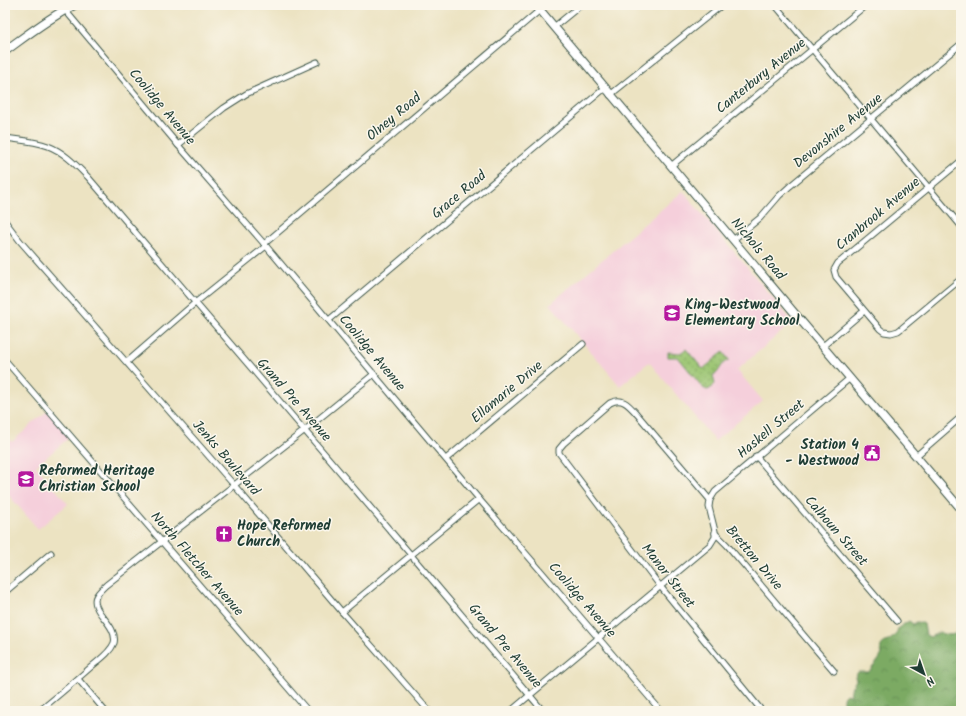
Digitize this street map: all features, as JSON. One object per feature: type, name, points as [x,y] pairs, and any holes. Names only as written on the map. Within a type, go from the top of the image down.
[{"type":"main road","points":[[5,51],[34,30],[74,5]]},
{"type":"street","points":[[554,27],[581,5]]},
{"type":"street","points":[[610,95],[722,5]]},
{"type":"street","points":[[774,5],[961,226]]},
{"type":"street","name":"Canterbury Avenue","points":[[671,166],[866,5]]},
{"type":"street","name":"Nichols Road","points":[[538,7],[610,95],[961,509]]},
{"type":"street","name":"Olney Road","points":[[127,362],[265,245],[538,7]]},
{"type":"street","name":"Coolidge Avenue","points":[[65,10],[178,145],[265,245],[479,499],[661,711]]},
{"type":"street","name":"Devonshire Avenue","points":[[733,240],[760,218],[790,186],[961,44]]},
{"type":"street","points":[[178,145],[235,100],[317,62]]},
{"type":"street","name":"Grace Road","points":[[329,320],[605,88]]},
{"type":"street","name":"Grand Pre Avenue","points":[[5,138],[33,142],[58,151],[78,167],[99,189],[543,711]]},
{"type":"street","name":"Cranbrook Avenue","points":[[864,312],[836,277],[834,270],[835,267],[961,161]]},
{"type":"street","name":"Jenks Boulevard","points":[[5,221],[20,241],[127,362],[429,711]]},
{"type":"street","points":[[823,346],[864,312],[884,332],[894,332],[902,328],[961,279]]},
{"type":"street","name":"Ellamarie Drive","points":[[446,459],[583,344]]},
{"type":"street","name":"North Fletcher Avenue","points":[[5,360],[308,711]]},
{"type":"street","points":[[39,711],[78,679],[108,651],[114,642],[112,630],[95,605],[99,591],[305,430],[374,374]]},
{"type":"street","name":"Haskell Street","points":[[710,500],[715,492],[756,456],[850,378]]},
{"type":"street","name":"Manor Street","points":[[710,500],[636,413],[623,401],[619,400],[610,403],[559,449],[559,453],[660,586],[762,711]]},
{"type":"street","points":[[916,456],[961,417]]},
{"type":"street","name":"Calhoun Street","points":[[756,456],[897,621]]},
{"type":"street","points":[[342,612],[479,499]]},
{"type":"street","name":"Bretton Drive","points":[[710,500],[709,507],[715,533],[728,544],[834,671]]},
{"type":"street","points":[[511,711],[710,545],[715,537],[715,533]]},
{"type":"street","points":[[5,592],[51,554]]},
{"type":"street","points":[[78,679],[105,711]]},
{"type":"shaded area","name":"King-Westwood Elementary School","points":[[683,191],[793,322],[737,370],[763,401],[715,441],[649,362],[620,386],[550,304]]},
{"type":"shaded area","name":"Reformed Heritage Christian School","points":[[48,410],[71,436],[36,466],[68,504],[38,529],[5,491],[5,434],[12,442]]},
{"type":"green space","points":[[686,349],[703,369],[723,352],[729,360],[723,364],[717,373],[713,375],[715,384],[710,389],[707,390],[703,388],[678,357],[668,357],[668,352],[680,353]]},
{"type":"green space","points":[[909,621],[913,624],[921,622],[924,624],[926,635],[930,637],[940,632],[948,635],[961,633],[961,711],[847,711],[847,707],[843,704],[843,697],[846,694],[851,696],[851,689],[858,672],[869,672],[882,654],[882,644],[890,640],[897,632],[898,628]]},
{"type":"place","name":"King-Westwood Elementary School","points":[[672,313]]},
{"type":"place","name":"Station 4 - Westwood","points":[[872,453]]},
{"type":"place","name":"Reformed Heritage Christian School","points":[[26,479]]},
{"type":"place","name":"Hope Reformed Church","points":[[224,534]]}]
